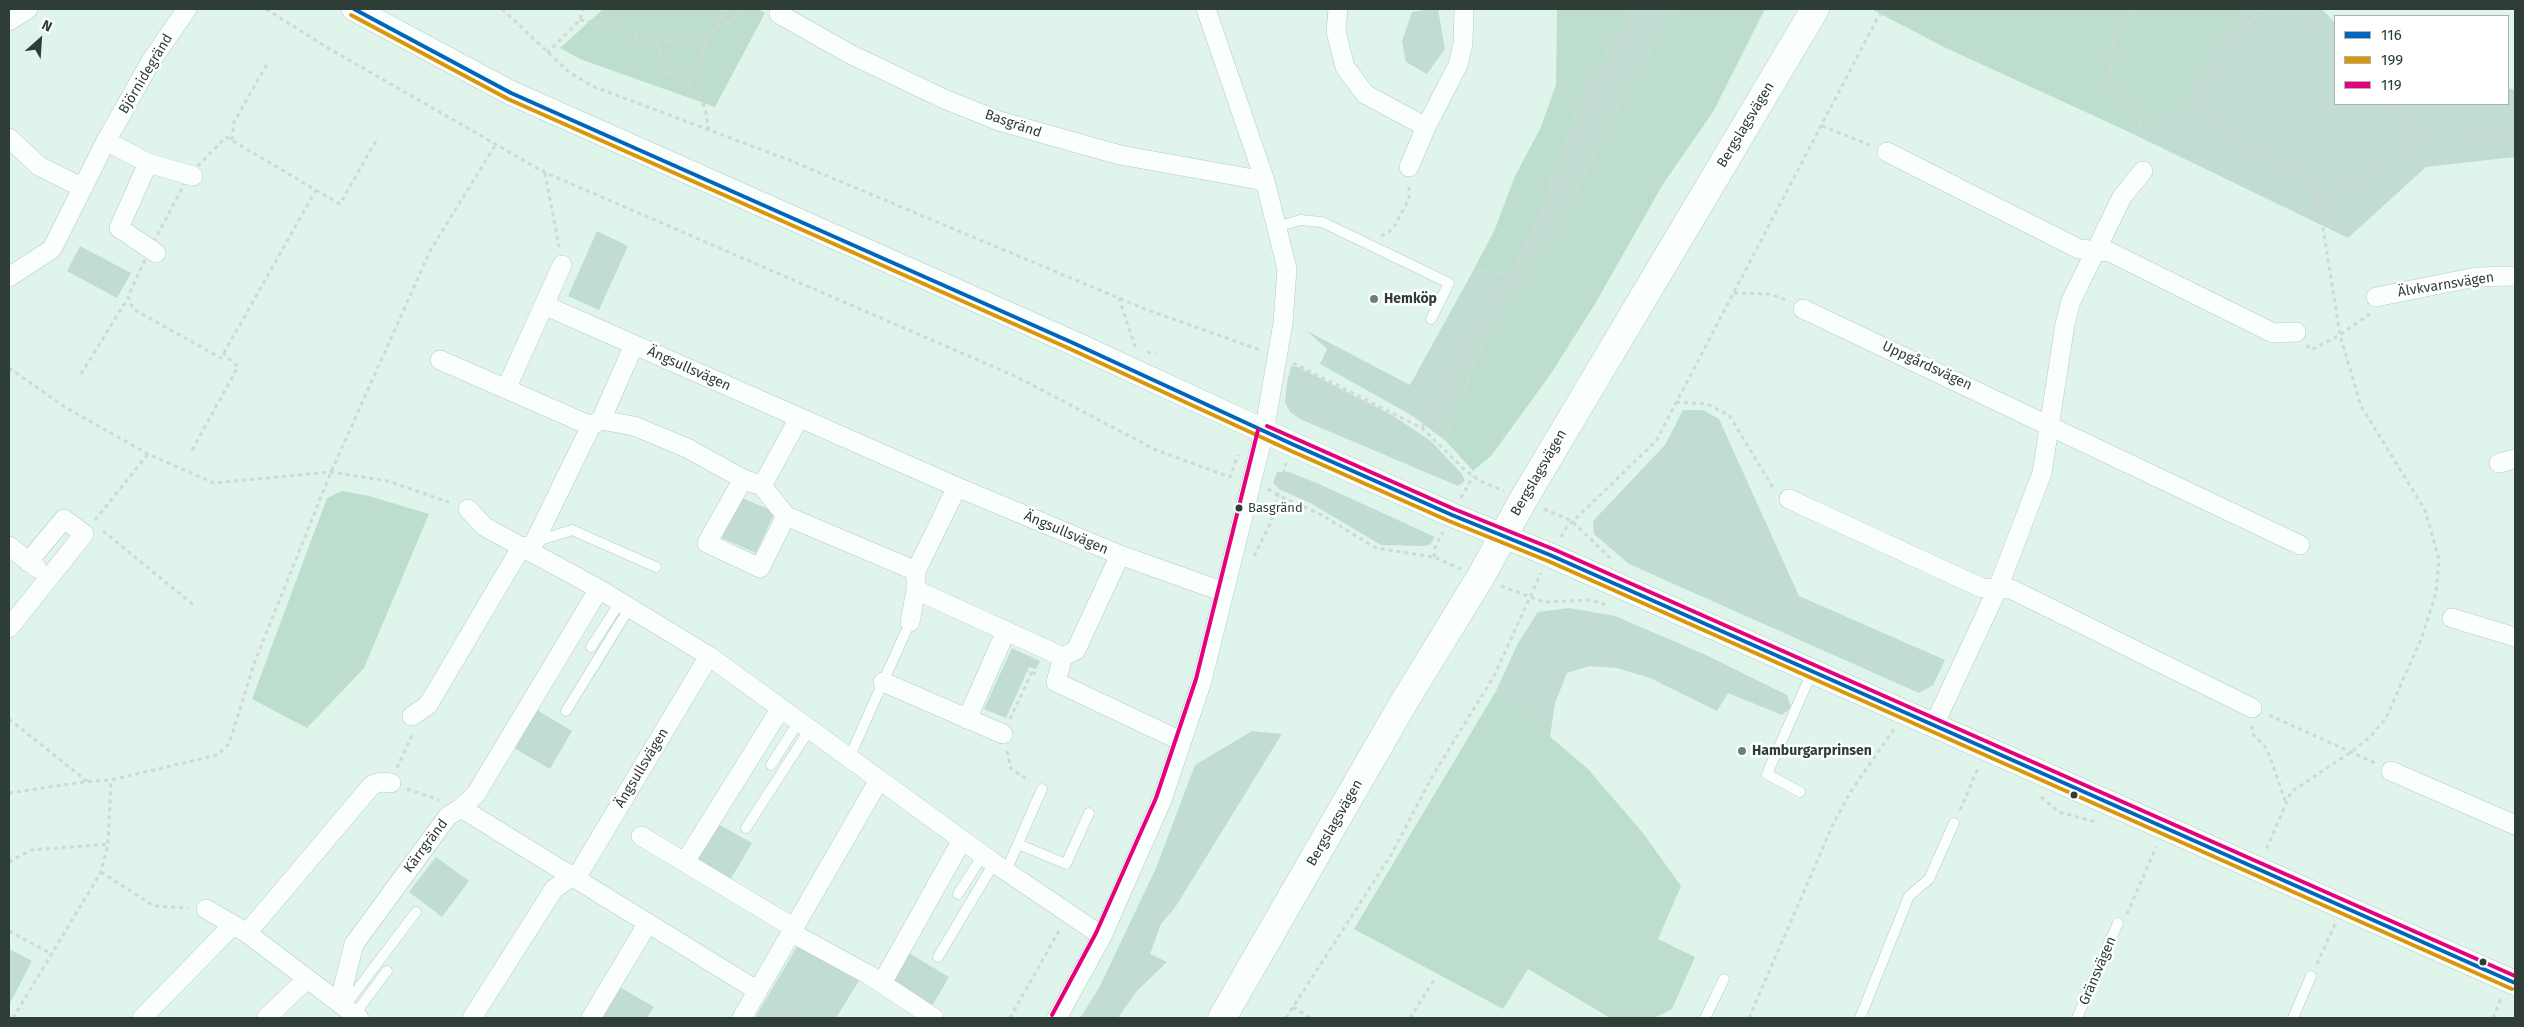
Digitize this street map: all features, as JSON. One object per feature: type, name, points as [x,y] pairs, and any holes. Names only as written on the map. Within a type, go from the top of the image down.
[{"type":"main road","name":"Bergslagsvägen","points":[[1222,1018],[1404,702],[1480,578],[1522,500],[1815,9]]},
{"type":"street","points":[[9,21],[28,9]]},
{"type":"street","name":"Björnidegränd","points":[[9,277],[52,249],[106,141],[150,61],[187,9]]},
{"type":"street","points":[[354,9],[375,15],[511,93],[1062,338],[1264,432],[1502,536],[1550,555],[2258,870],[2508,991]]},
{"type":"street","points":[[1057,1018],[1102,936],[1162,800],[1202,681],[1264,432],[1284,323],[1287,269],[1277,227],[1265,181],[1206,9]]},
{"type":"street","points":[[1338,9],[1336,30],[1345,67],[1350,74],[1365,94],[1426,127]]},
{"type":"street","points":[[1409,167],[1426,127],[1458,65],[1463,44],[1464,9]]},
{"type":"street","name":"Basgränd","points":[[779,14],[850,54],[942,98],[999,121],[1120,155],[1265,181]]},
{"type":"street","points":[[9,138],[39,166],[83,188]]},
{"type":"street","points":[[106,141],[148,163],[191,176]]},
{"type":"street","points":[[1886,152],[2079,249],[2110,252],[2273,333],[2296,332]]},
{"type":"street","points":[[148,163],[119,228],[153,251]]},
{"type":"street","points":[[1933,727],[1998,588],[2042,473],[2065,324],[2071,301],[2122,197],[2143,171]]},
{"type":"street","points":[[506,389],[562,265]]},
{"type":"street","name":"Älvkvarnsvägen","points":[[2376,296],[2476,277],[2515,276]]},
{"type":"street","name":"Ängsullsvägen","points":[[544,305],[957,487],[1120,555],[1224,592]]},
{"type":"street","name":"Uppgårdsvägen","points":[[1803,309],[2050,424],[2300,544]]},
{"type":"street","name":"Ängsullsvägen","points":[[412,716],[428,704],[529,546],[596,423],[634,345]]},
{"type":"street","points":[[440,360],[506,389],[596,423],[634,426],[687,448],[743,479],[762,486],[786,516],[916,581],[1006,631],[1063,657],[1056,682],[1181,741]]},
{"type":"street","points":[[762,486],[799,418]]},
{"type":"street","points":[[743,479],[707,543],[760,568],[786,516]]},
{"type":"street","points":[[910,622],[916,581],[957,487]]},
{"type":"street","points":[[1789,499],[1982,588],[2011,589],[2252,708]]},
{"type":"street","points":[[468,508],[485,527],[529,546],[709,656],[994,863],[1102,936]]},
{"type":"street","points":[[9,628],[88,529],[64,519],[28,562]]},
{"type":"street","points":[[9,546],[49,576]]},
{"type":"street","name":"Ängsullsvägen","points":[[1063,657],[1076,650],[1120,555]]},
{"type":"street","points":[[461,808],[476,794],[599,589]]},
{"type":"street","points":[[2452,618],[2515,637]]},
{"type":"street","points":[[967,719],[1006,631]]},
{"type":"street","name":"Ängsullsvägen","points":[[572,878],[581,870],[709,656]]},
{"type":"street","points":[[883,682],[1003,734]]},
{"type":"street","points":[[685,862],[781,708]]},
{"type":"street","points":[[2392,771],[2515,825]]},
{"type":"street","points":[[742,1018],[880,780]]},
{"type":"street","points":[[142,1018],[240,929],[372,785],[381,782],[391,783]]},
{"type":"street","name":"Kärrgränd","points":[[349,1011],[354,944],[448,816],[461,808],[572,878],[758,990]]},
{"type":"street","points":[[641,836],[882,983],[934,1018]]},
{"type":"street","points":[[882,983],[962,840]]},
{"type":"street","points":[[472,1018],[554,889],[572,878]]},
{"type":"street","points":[[206,909],[240,929],[349,1011]]},
{"type":"street","points":[[591,1018],[648,923]]},
{"type":"street","points":[[266,1018],[307,979]]},
{"type":"lane","points":[[1277,227],[1300,220],[1322,222],[1449,283],[1431,319]]},
{"type":"lane","points":[[529,546],[572,530],[656,567]]},
{"type":"lane","points":[[591,647],[625,604]]},
{"type":"lane","points":[[566,711],[601,653],[625,604]]},
{"type":"lane","points":[[849,758],[910,622]]},
{"type":"lane","points":[[1800,792],[1767,774],[1812,672]]},
{"type":"lane","points":[[771,765],[804,725]]},
{"type":"lane","points":[[746,828],[781,772],[804,725]]},
{"type":"lane","points":[[958,894],[1018,844],[1042,789]]},
{"type":"lane","points":[[1018,844],[1066,864],[1089,813]]},
{"type":"lane","points":[[1860,1018],[1909,896],[1929,879],[1954,823]]},
{"type":"lane","points":[[938,957],[994,863]]},
{"type":"lane","points":[[349,1011],[376,963],[416,912]]},
{"type":"lane","name":"Gränsvägen","points":[[2077,1018],[2118,924]]},
{"type":"lane","points":[[349,1011],[387,971]]},
{"type":"lane","points":[[2293,1018],[2311,976]]},
{"type":"lane","points":[[1705,1018],[1724,979]]},
{"type":"path","points":[[266,9],[336,53],[544,172],[1016,377],[1156,450],[1230,477],[1237,455],[1272,465],[1266,487],[1277,495],[1320,514],[1376,548],[1434,557],[1480,578],[1530,597]]},
{"type":"path","points":[[502,9],[569,72],[592,86],[789,160],[1119,298],[1277,356],[1422,428],[1466,471],[1480,481],[1572,521]]},
{"type":"path","points":[[547,52],[580,20],[583,9]]},
{"type":"path","points":[[688,82],[710,33],[728,9]]},
{"type":"path","points":[[580,20],[617,27],[656,43],[710,33],[747,9]]},
{"type":"path","points":[[1422,428],[1527,247],[1590,95],[1641,9]]},
{"type":"path","points":[[1286,1018],[1391,855],[1433,775],[1494,676],[1550,555],[1566,528],[1656,441],[1885,9]]},
{"type":"path","points":[[2133,9],[2114,41],[2109,85],[2141,125]]},
{"type":"path","points":[[2258,870],[2291,792],[2351,752],[2370,737],[2386,718],[2422,637],[2436,593],[2439,559],[2425,510],[2361,406],[2340,335],[2319,204],[2311,187],[2298,170],[2226,135],[2204,102],[2205,85],[2214,65],[2262,9]]},
{"type":"path","points":[[2302,9],[2334,45]]},
{"type":"path","points":[[656,43],[669,73],[688,82],[705,108],[709,131]]},
{"type":"path","points":[[232,140],[234,122],[267,64]]},
{"type":"path","points":[[2392,105],[2420,134]]},
{"type":"path","points":[[1822,126],[1886,152]]},
{"type":"path","points":[[2319,204],[2397,158],[2425,128],[2454,127],[2515,134]]},
{"type":"path","points":[[81,374],[128,297],[191,176],[226,137],[340,204],[378,137]]},
{"type":"path","points":[[9,793],[111,780],[218,755],[229,744],[254,661],[331,472],[431,250],[496,144]]},
{"type":"path","points":[[1368,244],[1393,229],[1409,199],[1409,167]]},
{"type":"path","points":[[544,172],[562,265]]},
{"type":"path","points":[[128,297],[133,309],[220,358],[316,190]]},
{"type":"path","points":[[1734,293],[1769,294],[1790,300],[1803,309]]},
{"type":"path","points":[[2296,332],[2311,350],[2340,335],[2373,312],[2376,296]]},
{"type":"path","points":[[1119,298],[1136,349],[1156,354]]},
{"type":"path","points":[[192,450],[238,367],[223,353]]},
{"type":"path","points":[[9,368],[65,407],[148,454],[214,483],[331,472],[388,482],[468,508]]},
{"type":"path","points":[[1676,402],[1707,404],[1729,415],[1773,489],[1789,499]]},
{"type":"path","points":[[148,454],[88,529],[195,606]]},
{"type":"path","points":[[995,656],[1056,682]]},
{"type":"path","points":[[2286,803],[2267,749],[2252,732],[2252,708],[2392,771]]},
{"type":"path","points":[[412,716],[413,734],[391,783],[461,808]]},
{"type":"path","points":[[9,719],[88,782]]},
{"type":"path","points":[[1748,1018],[1834,822],[1851,791],[1893,730]]},
{"type":"path","points":[[1954,823],[1979,768]]},
{"type":"path","points":[[13,1018],[101,872],[108,844],[111,780]]},
{"type":"path","points":[[9,862],[31,850],[108,844]]},
{"type":"path","points":[[2118,924],[2127,916],[2156,846]]},
{"type":"path","points":[[101,872],[154,906],[206,909]]},
{"type":"path","points":[[1010,1018],[1069,914]]},
{"type":"path","points":[[2311,976],[2335,924]]},
{"type":"path","points":[[9,931],[52,954]]},
{"type":"path","points":[[1410,1018],[1434,980]]},
{"type":"path","points":[[758,990],[769,1002],[794,1018]]},
{"type":"path","points":[[2493,1018],[2508,991]]},
{"type":"path","points":[[1293,1007],[1311,1018]]},
{"type":"green space","points":[[758,9],[765,13],[715,107],[580,59],[560,48],[602,10]]},
{"type":"green space","points":[[1438,9],[1445,49],[1427,74],[1406,62],[1402,41],[1412,12]]},
{"type":"green space","points":[[1557,9],[1629,9],[1583,93],[1544,199],[1523,244],[1506,273],[1473,271],[1495,229],[1515,176],[1540,129],[1556,85]]},
{"type":"green space","points":[[1629,9],[1674,9],[1602,137],[1560,228],[1514,294],[1479,352],[1446,441],[1411,415],[1320,364],[1327,349],[1307,331],[1410,385],[1473,271],[1506,273],[1544,199],[1583,93]]},
{"type":"green space","points":[[1674,9],[1765,9],[1713,112],[1663,184],[1595,304],[1550,375],[1491,456],[1473,471],[1446,441],[1479,352],[1514,294],[1560,228],[1602,137]]},
{"type":"green space","points":[[1871,9],[2247,9],[2200,66],[2186,99],[2129,132],[1944,47]]},
{"type":"green space","points":[[2247,9],[2322,9],[2334,22],[2334,105],[2509,105],[2509,88],[2515,90],[2515,157],[2426,167],[2348,238],[2129,132],[2186,99],[2200,66]]},
{"type":"green space","points":[[597,231],[628,246],[599,310],[568,296]]},
{"type":"green space","points":[[80,246],[131,273],[117,298],[67,271]]},
{"type":"green space","points":[[1291,366],[1298,367],[1392,415],[1431,441],[1462,474],[1465,481],[1458,486],[1300,419],[1290,412],[1285,402]]},
{"type":"green space","points":[[1683,410],[1703,410],[1719,419],[1799,596],[1945,660],[1933,685],[1919,693],[1629,564],[1594,534],[1593,521],[1665,445]]},
{"type":"green space","points":[[1277,472],[1289,472],[1319,484],[1435,537],[1430,545],[1424,546],[1381,545],[1312,504],[1281,490],[1273,483]]},
{"type":"green space","points":[[342,491],[369,496],[429,514],[364,668],[307,728],[252,699],[327,498]]},
{"type":"green space","points":[[740,497],[775,512],[756,553],[722,538]]},
{"type":"green space","points":[[1569,608],[1615,616],[1706,655],[1787,695],[1791,708],[1782,715],[1728,693],[1717,711],[1650,678],[1617,668],[1589,666],[1567,673],[1555,703],[1550,737],[1496,691],[1518,643],[1538,612]]},
{"type":"green space","points":[[1012,648],[1040,661],[1036,669],[1029,667],[1006,718],[984,709]]},
{"type":"green space","points":[[1496,691],[1587,768],[1643,833],[1681,886],[1658,939],[1695,957],[1672,1009],[1654,1018],[1610,1018],[1528,969],[1503,1009],[1354,929]]},
{"type":"green space","points":[[537,710],[572,731],[550,769],[514,748]]},
{"type":"green space","points":[[1252,731],[1282,734],[1176,906],[1161,924],[1150,954],[1167,962],[1136,992],[1118,1018],[1080,1018],[1099,988],[1156,868],[1195,765]]},
{"type":"green space","points":[[716,823],[752,843],[729,882],[694,861]]},
{"type":"green space","points":[[436,857],[469,881],[442,917],[409,892]]},
{"type":"green space","points":[[799,943],[860,979],[836,1018],[755,1018]]},
{"type":"green space","points":[[9,949],[32,961],[9,1005]]},
{"type":"green space","points":[[907,952],[949,977],[931,1008],[889,983]]},
{"type":"green space","points":[[618,986],[654,1007],[647,1018],[599,1018]]},
{"type":"transit line","name":"116","points":[[354,9],[511,93],[1071,342],[1292,444],[1452,515],[1550,555],[2515,983]]},
{"type":"transit line","name":"199","points":[[351,15],[508,99],[1068,348],[1289,450],[1449,521],[1548,561],[2512,989]]},
{"type":"transit line","name":"119","points":[[1267,426],[1454,509],[1553,549],[2515,976]]},
{"type":"transit line","name":"119","points":[[1052,1015],[1096,933],[1156,798],[1196,679],[1258,430]]},
{"type":"place","name":"Hemköp","points":[[1374,299]]},
{"type":"place","name":"Basgränd","points":[[1239,508]]},
{"type":"place","name":"Hamburgarprinsen","points":[[1742,751]]}]
